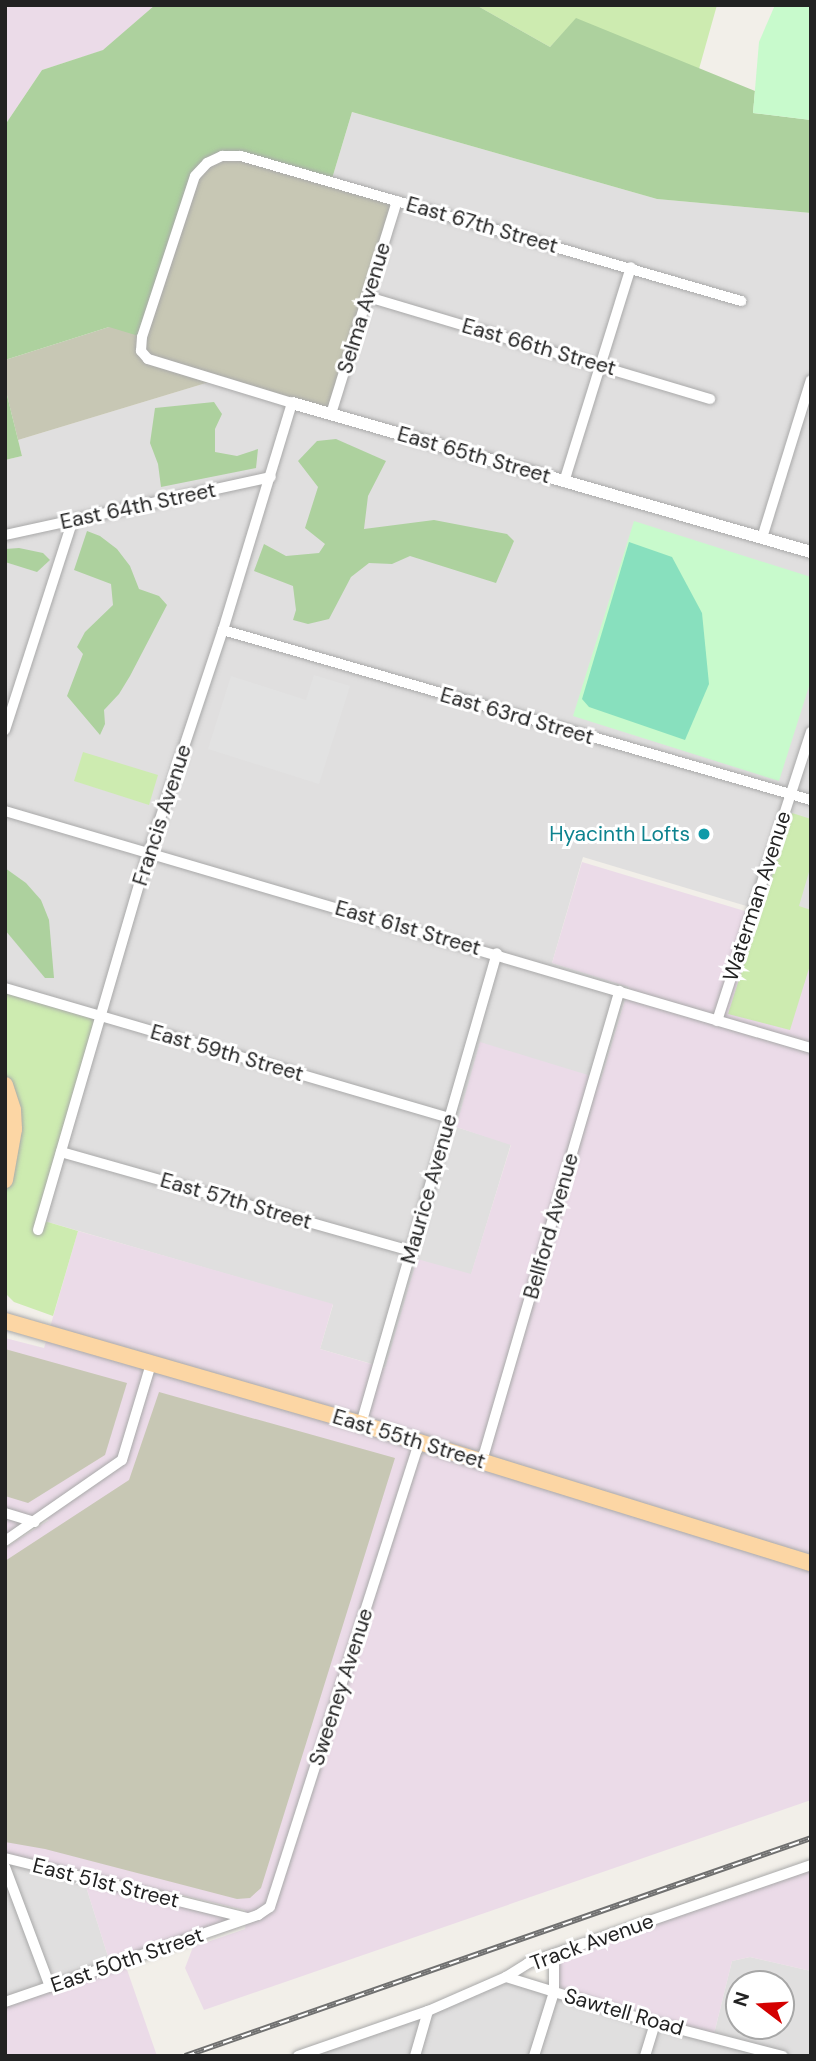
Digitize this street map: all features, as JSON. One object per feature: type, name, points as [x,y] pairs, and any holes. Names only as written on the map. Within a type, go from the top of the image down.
[{"type":"main road","points":[[5,1085],[13,1110],[14,1129],[5,1180]]},
{"type":"main road","name":"East 55th Street","points":[[5,1321],[361,1424],[811,1563]]},
{"type":"street","name":"East 67th Street","points":[[141,351],[142,337],[195,176],[207,163],[222,156],[242,156],[741,300]]},
{"type":"street","name":"Selma Avenue","points":[[331,414],[397,201]]},
{"type":"street","points":[[564,482],[631,267]]},
{"type":"street","name":"East 66th Street","points":[[368,297],[710,398]]},
{"type":"street","name":"East 65th Street","points":[[141,351],[148,359],[331,414],[811,552]]},
{"type":"street","points":[[762,538],[811,380]]},
{"type":"street","name":"Francis Avenue","points":[[38,1230],[148,855],[223,630],[292,402]]},
{"type":"street","name":"East 64th Street","points":[[5,535],[271,477]]},
{"type":"street","points":[[5,730],[73,520]]},
{"type":"street","name":"East 63rd Street","points":[[223,630],[811,800]]},
{"type":"street","name":"Waterman Avenue","points":[[717,1020],[811,732]]},
{"type":"street","name":"East 61st Street","points":[[5,811],[148,855],[497,953],[811,1048]]},
{"type":"street","name":"Maurice Avenue","points":[[361,1424],[497,953]]},
{"type":"street","name":"East 59th Street","points":[[5,988],[449,1118]]},
{"type":"street","name":"Bellford Avenue","points":[[482,1461],[619,991]]},
{"type":"street","name":"East 57th Street","points":[[61,1152],[411,1251]]},
{"type":"street","points":[[5,1541],[122,1460],[151,1364]]},
{"type":"street","name":"Sweeney Avenue","points":[[248,1918],[265,1912],[274,1900],[419,1443]]},
{"type":"street","points":[[5,1513],[36,1522]]},
{"type":"street","name":"East 51st Street","points":[[5,1858],[248,1918]]},
{"type":"street","name":"Track Avenue","points":[[298,2056],[428,2011],[506,1978],[528,1963],[811,1865]]},
{"type":"street","points":[[5,1867],[50,1987]]},
{"type":"street","name":"East 50th Street","points":[[5,2002],[248,1918]]},
{"type":"street","points":[[534,2056],[554,1992],[554,1955]]},
{"type":"street","name":"Sawtell Road","points":[[506,1978],[655,2023],[783,2056]]},
{"type":"street","points":[[415,2056],[428,2011]]},
{"type":"street","points":[[645,2056],[655,2023]]},
{"type":"shaded area","points":[[10,5],[155,5],[104,50],[42,70],[5,125],[5,10]]},
{"type":"shaded area","points":[[352,112],[657,199],[811,213],[811,911],[758,896],[753,908],[583,857],[552,963],[629,986],[601,1079],[456,1127],[511,1144],[471,1275],[417,1260],[386,1368],[320,1349],[333,1305],[41,1220],[5,988],[5,460],[22,456],[18,440],[216,380],[331,182]]},
{"type":"shaded area","points":[[222,156],[397,201],[331,414],[216,380],[18,440],[5,387],[5,360],[109,327],[195,176]]},
{"type":"shaded area","points":[[314,675],[350,686],[319,784],[208,749],[231,676],[306,700]]},
{"type":"shaded area","points":[[582,862],[758,915],[764,896],[811,910],[811,1800],[204,2010],[185,1968],[193,1947],[245,1929],[246,1920],[124,1961],[157,2056],[5,2056],[5,2003],[111,1966],[83,1877],[246,1917],[245,1910],[5,1853],[5,1548],[49,1520],[42,1518],[5,1541],[5,1338],[44,1348],[78,1231],[333,1304],[320,1349],[385,1368],[417,1259],[471,1274],[511,1145],[456,1127],[480,1042],[601,1079],[629,987],[552,963]]},
{"type":"shaded area","points":[[5,1349],[127,1383],[105,1455],[28,1503],[5,1496]]},
{"type":"shaded area","points":[[159,1392],[395,1458],[261,1888],[250,1898],[237,1899],[45,1849],[5,1842],[5,1561],[129,1480]]},
{"type":"shaded area","points":[[5,1858],[83,1877],[111,1966],[5,2002]]},
{"type":"shaded area","points":[[811,1865],[811,1971],[750,1957],[732,1961],[730,1970],[725,1970],[725,1989],[713,2038],[554,1992],[554,1955]]},
{"type":"shaded area","points":[[750,1957],[811,1971],[811,2056],[288,2056],[506,1977],[713,2038],[725,1989],[725,2040],[795,2040],[795,1970],[730,1970],[732,1961]]},
{"type":"green space","points":[[155,5],[476,5],[550,47],[576,18],[755,91],[753,113],[811,120],[811,213],[657,199],[352,112],[331,182],[222,156],[195,176],[142,337],[109,327],[5,360],[5,125],[42,70],[103,50]]},
{"type":"green space","points":[[476,5],[717,5],[699,69],[576,19],[550,47]]},
{"type":"green space","points":[[775,5],[811,5],[811,120],[753,113],[759,42]]},
{"type":"green space","points":[[5,387],[22,456],[5,460]]},
{"type":"green space","points":[[214,402],[222,414],[215,429],[215,452],[237,456],[258,449],[256,468],[161,487],[158,464],[150,443],[155,408]]},
{"type":"green space","points":[[336,439],[386,461],[368,496],[364,529],[434,520],[507,534],[514,541],[496,583],[410,556],[392,564],[369,563],[351,577],[329,619],[308,624],[293,620],[296,610],[293,586],[254,571],[264,544],[286,556],[319,553],[325,544],[305,528],[318,487],[298,461],[317,441]]},
{"type":"green space","points":[[634,521],[811,577],[811,680],[779,781],[573,716]]},
{"type":"green space","points":[[87,531],[100,536],[117,549],[130,566],[139,589],[159,596],[167,605],[130,676],[119,694],[104,710],[105,724],[100,735],[67,696],[83,654],[77,647],[85,632],[113,605],[111,584],[74,570]]},
{"type":"green space","points":[[629,542],[672,557],[702,613],[709,684],[685,740],[589,707],[582,699]]},
{"type":"green space","points":[[19,548],[43,553],[50,560],[37,572],[5,562],[5,549]]},
{"type":"green space","points":[[83,752],[158,775],[149,805],[74,781]]},
{"type":"green space","points":[[792,813],[811,819],[811,865],[799,906],[811,910],[811,962],[790,1030],[728,1014]]},
{"type":"green space","points":[[5,868],[26,883],[41,900],[49,920],[54,978],[45,978],[5,930]]},
{"type":"green space","points":[[5,988],[102,1016],[41,1220],[78,1231],[53,1316],[14,1302],[7,1295],[5,1288]]},
{"type":"railway","points":[[185,2056],[811,1838]]},
{"type":"place","name":"Hyacinth Lofts","points":[[704,834]]}]
